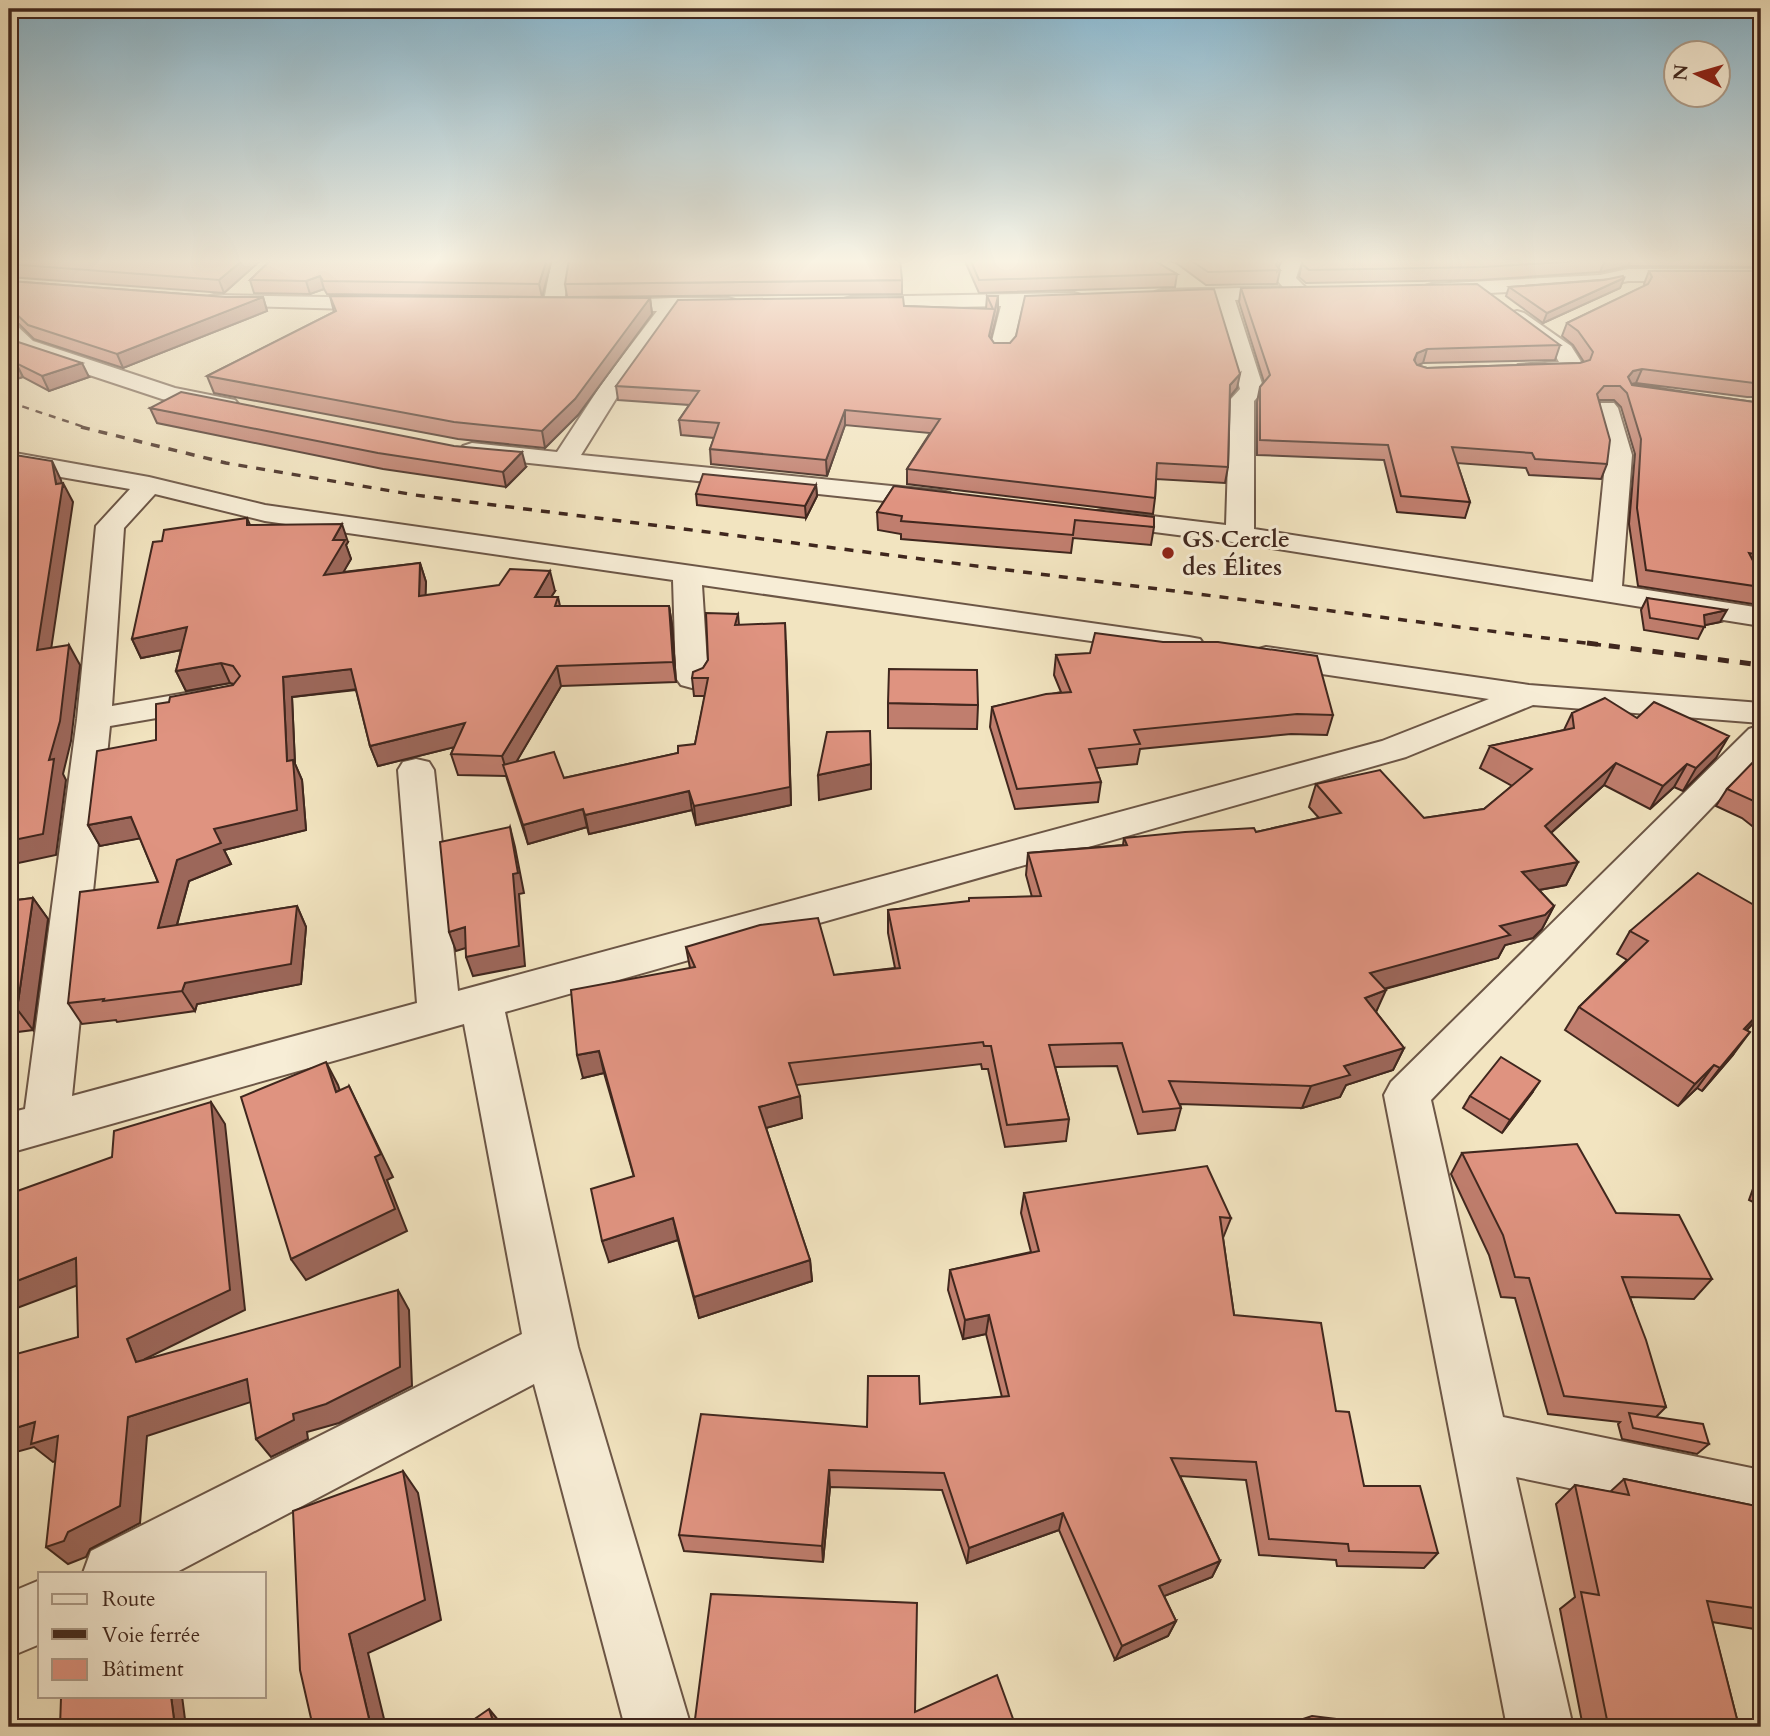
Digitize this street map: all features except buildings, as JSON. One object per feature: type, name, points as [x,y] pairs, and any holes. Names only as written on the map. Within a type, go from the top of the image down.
[{"type":"street","points":[[19,340],[25,346],[170,394],[252,410]]},
{"type":"street","points":[[565,460],[611,387],[646,340]]},
{"type":"street","points":[[1001,349],[1003,340]]},
{"type":"street","points":[[1231,340],[1252,390],[1242,400],[1240,535]]},
{"type":"street","points":[[1505,370],[1574,368],[1563,351],[1549,340]]},
{"type":"street","points":[[1606,408],[1619,455],[1607,593]]},
{"type":"street","points":[[444,447],[970,503]]},
{"type":"street","points":[[9,460],[149,485],[265,513],[1529,695],[1761,713]]},
{"type":"street","points":[[149,485],[110,526],[94,719],[27,1128],[1394,749],[1529,695]]},
{"type":"street","points":[[1078,516],[1240,535],[1761,617]]},
{"type":"street","points":[[687,573],[692,678]]},
{"type":"street","points":[[94,719],[229,696]]},
{"type":"street","points":[[1540,1727],[1407,1095],[1761,736]]},
{"type":"street","points":[[416,770],[460,1008],[551,1347],[658,1727]]},
{"type":"street","points":[[115,1572],[551,1347]]},
{"type":"street","points":[[1480,1441],[1761,1499]]},
{"type":"street","points":[[9,1626],[38,1612]]},
{"type":"railway","points":[[9,402],[87,428]]},
{"type":"railway","points":[[81,427],[226,463],[415,495],[1601,645]]},
{"type":"railway","points":[[1587,643],[1761,665]]},
{"type":"place","name":"GS Cercle des Élites","points":[[1168,553]]}]
